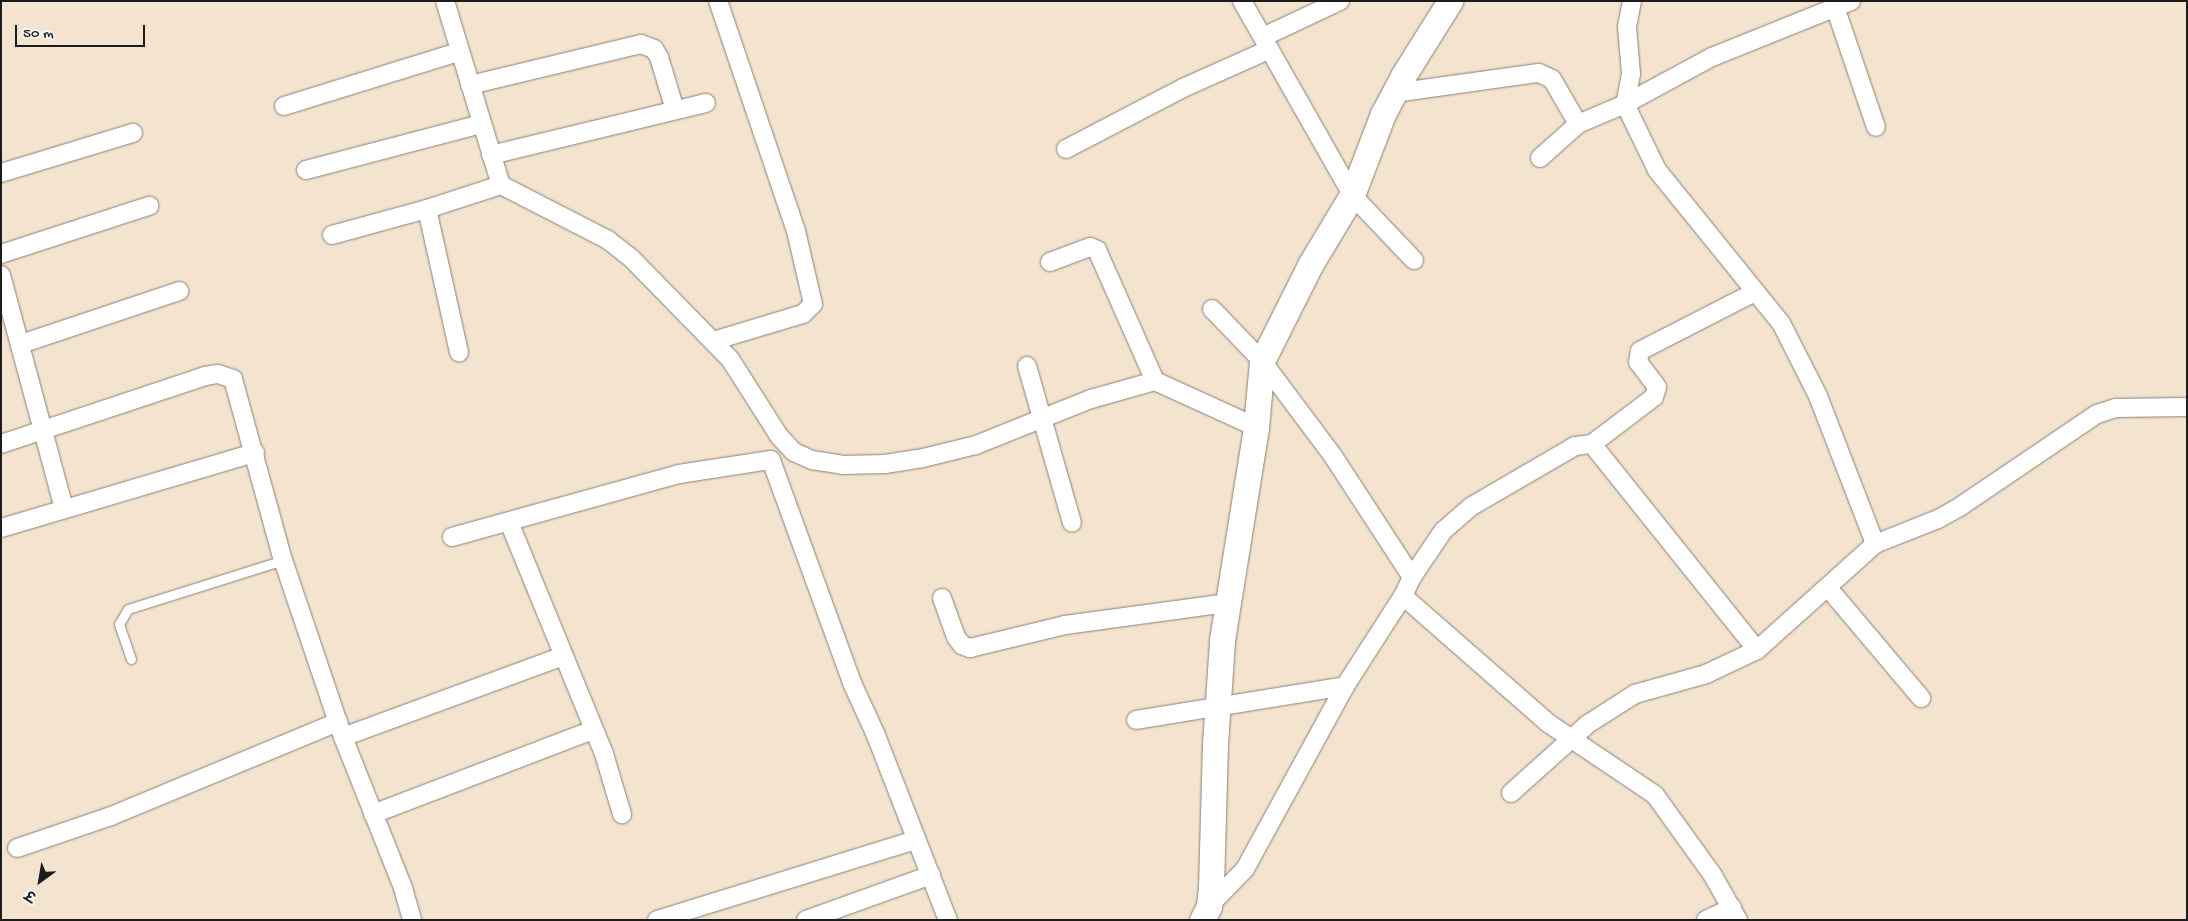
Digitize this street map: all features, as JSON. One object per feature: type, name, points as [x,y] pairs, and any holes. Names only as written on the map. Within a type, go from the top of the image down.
[{"type":"street","points":[[445,1],[458,52],[501,185],[608,240],[631,258],[730,359],[779,436],[794,452],[812,460],[842,465],[885,464],[976,445],[1042,421],[1091,399],[1155,381],[1256,427]]},
{"type":"street","points":[[714,341],[803,314],[813,304],[796,231],[718,1]]},
{"type":"street","points":[[1242,1],[1266,43],[1289,90],[1352,196],[1414,260]]},
{"type":"street","points":[[1066,149],[1183,88],[1340,1]]},
{"type":"street","points":[[1206,913],[1217,706],[1227,603],[1256,427],[1262,361],[1310,265],[1352,196],[1394,94],[1450,1]]},
{"type":"street","points":[[1632,1],[1627,27],[1631,74],[1625,104],[1657,170],[1780,323],[1818,396],[1875,544]]},
{"type":"street","points":[[1540,158],[1578,124],[1625,104],[1728,48],[1839,3],[1876,126]]},
{"type":"street","points":[[470,85],[640,44],[654,49],[659,57],[675,110]]},
{"type":"street","points":[[284,106],[458,52]]},
{"type":"street","points":[[1394,94],[1539,73],[1552,80],[1578,124]]},
{"type":"street","points":[[491,155],[706,103]]},
{"type":"street","points":[[306,170],[481,124]]},
{"type":"street","points":[[1,173],[134,133]]},
{"type":"street","points":[[332,235],[428,210],[501,185]]},
{"type":"street","points":[[1,254],[148,206]]},
{"type":"street","points":[[428,210],[459,352]]},
{"type":"street","points":[[1050,262],[1090,247],[1097,250],[1155,381]]},
{"type":"street","points":[[1,275],[64,508]]},
{"type":"street","points":[[21,344],[179,291]]},
{"type":"street","points":[[1206,913],[1246,869],[1345,686],[1403,596],[1412,577],[1443,531],[1472,506],[1575,446],[1592,444],[1654,397],[1657,387],[1638,362],[1640,351],[1755,292]]},
{"type":"street","points":[[1212,308],[1262,361],[1333,456],[1412,577]]},
{"type":"street","points":[[1027,366],[1072,523]]},
{"type":"street","points":[[1,444],[218,374],[232,379],[237,386],[283,560],[340,729],[403,888],[412,920]]},
{"type":"street","points":[[1511,793],[1571,736],[1635,694],[1706,674],[1757,650],[1829,588],[1875,544],[1938,519],[1961,506],[2097,414],[2116,408],[2187,407]]},
{"type":"street","points":[[1592,444],[1757,650]]},
{"type":"street","points":[[452,537],[679,474],[771,460],[794,452]]},
{"type":"street","points":[[1,528],[255,453]]},
{"type":"street","points":[[771,460],[852,683],[948,920]]},
{"type":"street","points":[[509,522],[593,730],[622,814]]},
{"type":"street","points":[[1829,588],[1921,698]]},
{"type":"street","points":[[1403,596],[1548,724],[1571,736],[1655,795],[1682,828],[1735,914],[1706,920]]},
{"type":"street","points":[[942,598],[956,637],[962,645],[970,648],[1065,625],[1227,603]]},
{"type":"street","points":[[17,848],[111,816],[340,729],[563,656]]},
{"type":"street","points":[[1136,720],[1345,686]]},
{"type":"street","points":[[373,814],[593,730]]},
{"type":"street","points":[[657,920],[916,840]]},
{"type":"street","points":[[806,920],[931,876]]},
{"type":"lane","points":[[131,658],[119,624],[128,609],[283,560]]}]
